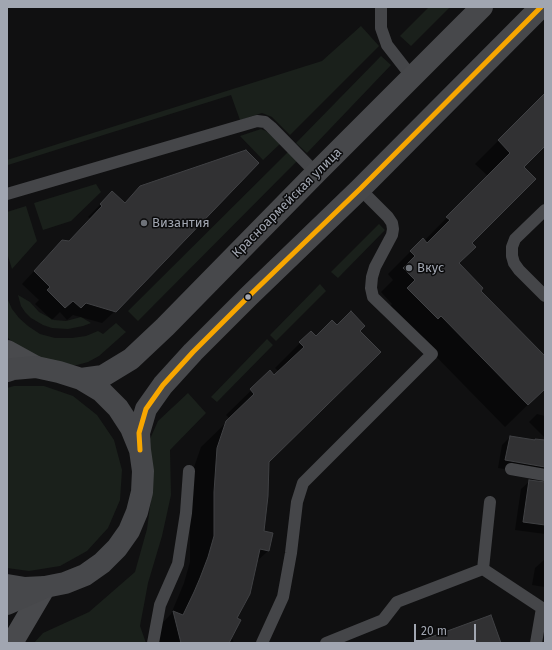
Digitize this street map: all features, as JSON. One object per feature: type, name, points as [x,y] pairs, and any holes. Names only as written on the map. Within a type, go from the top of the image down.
[{"type":"main road","name":"Красноармейская улица","points":[[81,379],[103,376],[131,359],[482,7]]},
{"type":"main road","points":[[7,585],[25,588],[45,587],[66,583],[85,575],[102,563],[117,548],[129,531],[137,512],[142,492],[143,471],[139,433],[146,409],[163,385],[226,319],[360,189],[541,7]]},
{"type":"main road","points":[[7,351],[36,367],[81,379],[101,391],[118,408],[131,428],[140,450]]},
{"type":"main road","points":[[7,371],[36,367]]},
{"type":"main road","points":[[7,604],[45,587]]},
{"type":"main road","points":[[12,643],[45,587]]},
{"type":"lane","points":[[381,7],[381,28],[387,45],[412,77]]},
{"type":"lane","points":[[7,194],[257,121],[264,122],[271,127],[316,172]]},
{"type":"lane","points":[[262,643],[283,597],[291,553],[297,502],[303,483],[432,354],[373,297],[371,288],[372,277],[375,267],[392,235],[392,223],[360,189]]},
{"type":"lane","points":[[545,210],[515,239],[512,247],[514,263],[545,296]]},
{"type":"lane","points":[[511,469],[545,475]]},
{"type":"lane","points":[[154,643],[160,605],[178,564],[186,513],[189,471]]},
{"type":"lane","points":[[483,568],[490,502]]},
{"type":"lane","points":[[483,568],[544,608],[536,643]]},
{"type":"lane","points":[[326,643],[383,620],[397,602],[483,568]]},
{"type":"shaded area","points":[[429,7],[450,7],[411,46],[400,36]]},
{"type":"shaded area","points":[[361,26],[379,46],[290,135],[272,117],[262,113],[240,120],[231,95],[7,166],[7,160],[322,61]]},
{"type":"shaded area","points":[[381,56],[391,65],[307,153],[296,143]]},
{"type":"shaded area","points":[[261,129],[266,131],[281,143],[263,160],[240,136]]},
{"type":"shaded area","points":[[289,151],[298,160],[138,321],[128,311]]},
{"type":"shaded area","points":[[96,184],[101,192],[71,221],[43,230],[34,203]]},
{"type":"shaded area","points":[[26,206],[37,241],[12,269],[7,253],[7,212]]},
{"type":"shaded area","points":[[379,224],[385,230],[338,278],[331,272]]},
{"type":"shaded area","points":[[320,284],[326,291],[276,341],[270,335]]},
{"type":"shaded area","points":[[18,295],[30,302],[39,312],[54,320],[66,321],[81,317],[91,323],[68,329],[52,328],[43,325],[31,318],[25,312],[21,306]]},
{"type":"shaded area","points":[[7,298],[12,309],[19,318],[40,334],[55,338],[72,338],[86,336],[98,331],[103,334],[116,323],[126,332],[99,356],[88,362],[77,365],[66,365],[48,362],[22,349],[7,336]]},
{"type":"shaded area","points":[[267,339],[273,345],[217,402],[211,397]]},
{"type":"shaded area","points":[[14,386],[44,386],[73,396],[97,415],[114,440],[122,470],[120,500],[108,528],[87,551],[60,566],[29,571],[7,568],[7,388]]},
{"type":"shaded area","points":[[188,393],[206,413],[170,450],[171,495],[162,536],[148,583],[140,626],[146,643],[34,643],[43,633],[89,612],[135,572],[147,529],[152,492],[150,439],[158,421]]},
{"type":"building","points":[[545,93],[545,146],[524,167],[536,179],[472,243],[476,247],[459,263],[483,288],[481,291],[545,356],[545,389],[528,405],[441,316],[438,319],[407,288],[415,280],[403,268],[415,256],[410,251],[423,238],[427,243],[450,220],[446,217],[510,153],[498,140]]},
{"type":"building","name":"Византия","points":[[246,150],[259,163],[116,312],[86,303],[81,308],[73,301],[65,308],[47,290],[50,287],[34,271],[62,240],[69,241],[102,206],[100,204],[112,191],[125,203],[140,186]]},
{"type":"building","points":[[351,311],[365,326],[360,331],[381,352],[269,462],[268,496],[264,531],[273,533],[269,551],[260,549],[250,594],[237,618],[241,620],[229,643],[181,643],[173,611],[183,615],[200,578],[214,536],[214,492],[217,448],[226,421],[254,394],[250,389],[270,370],[274,375],[304,347],[299,342],[311,331],[316,336],[332,320],[337,325]]},
{"type":"building","points":[[510,436],[545,440],[545,467],[505,460]]},
{"type":"building","points":[[529,480],[545,482],[545,525],[523,522]]},
{"type":"building","points":[[491,615],[501,643],[420,643],[420,641]]},
{"type":"transit line","points":[[140,450],[139,433],[146,409],[163,385],[193,352],[360,189],[541,7]]},
{"type":"place","name":"Византия","points":[[144,223]]},
{"type":"place","name":"Вкус","points":[[409,268]]}]
